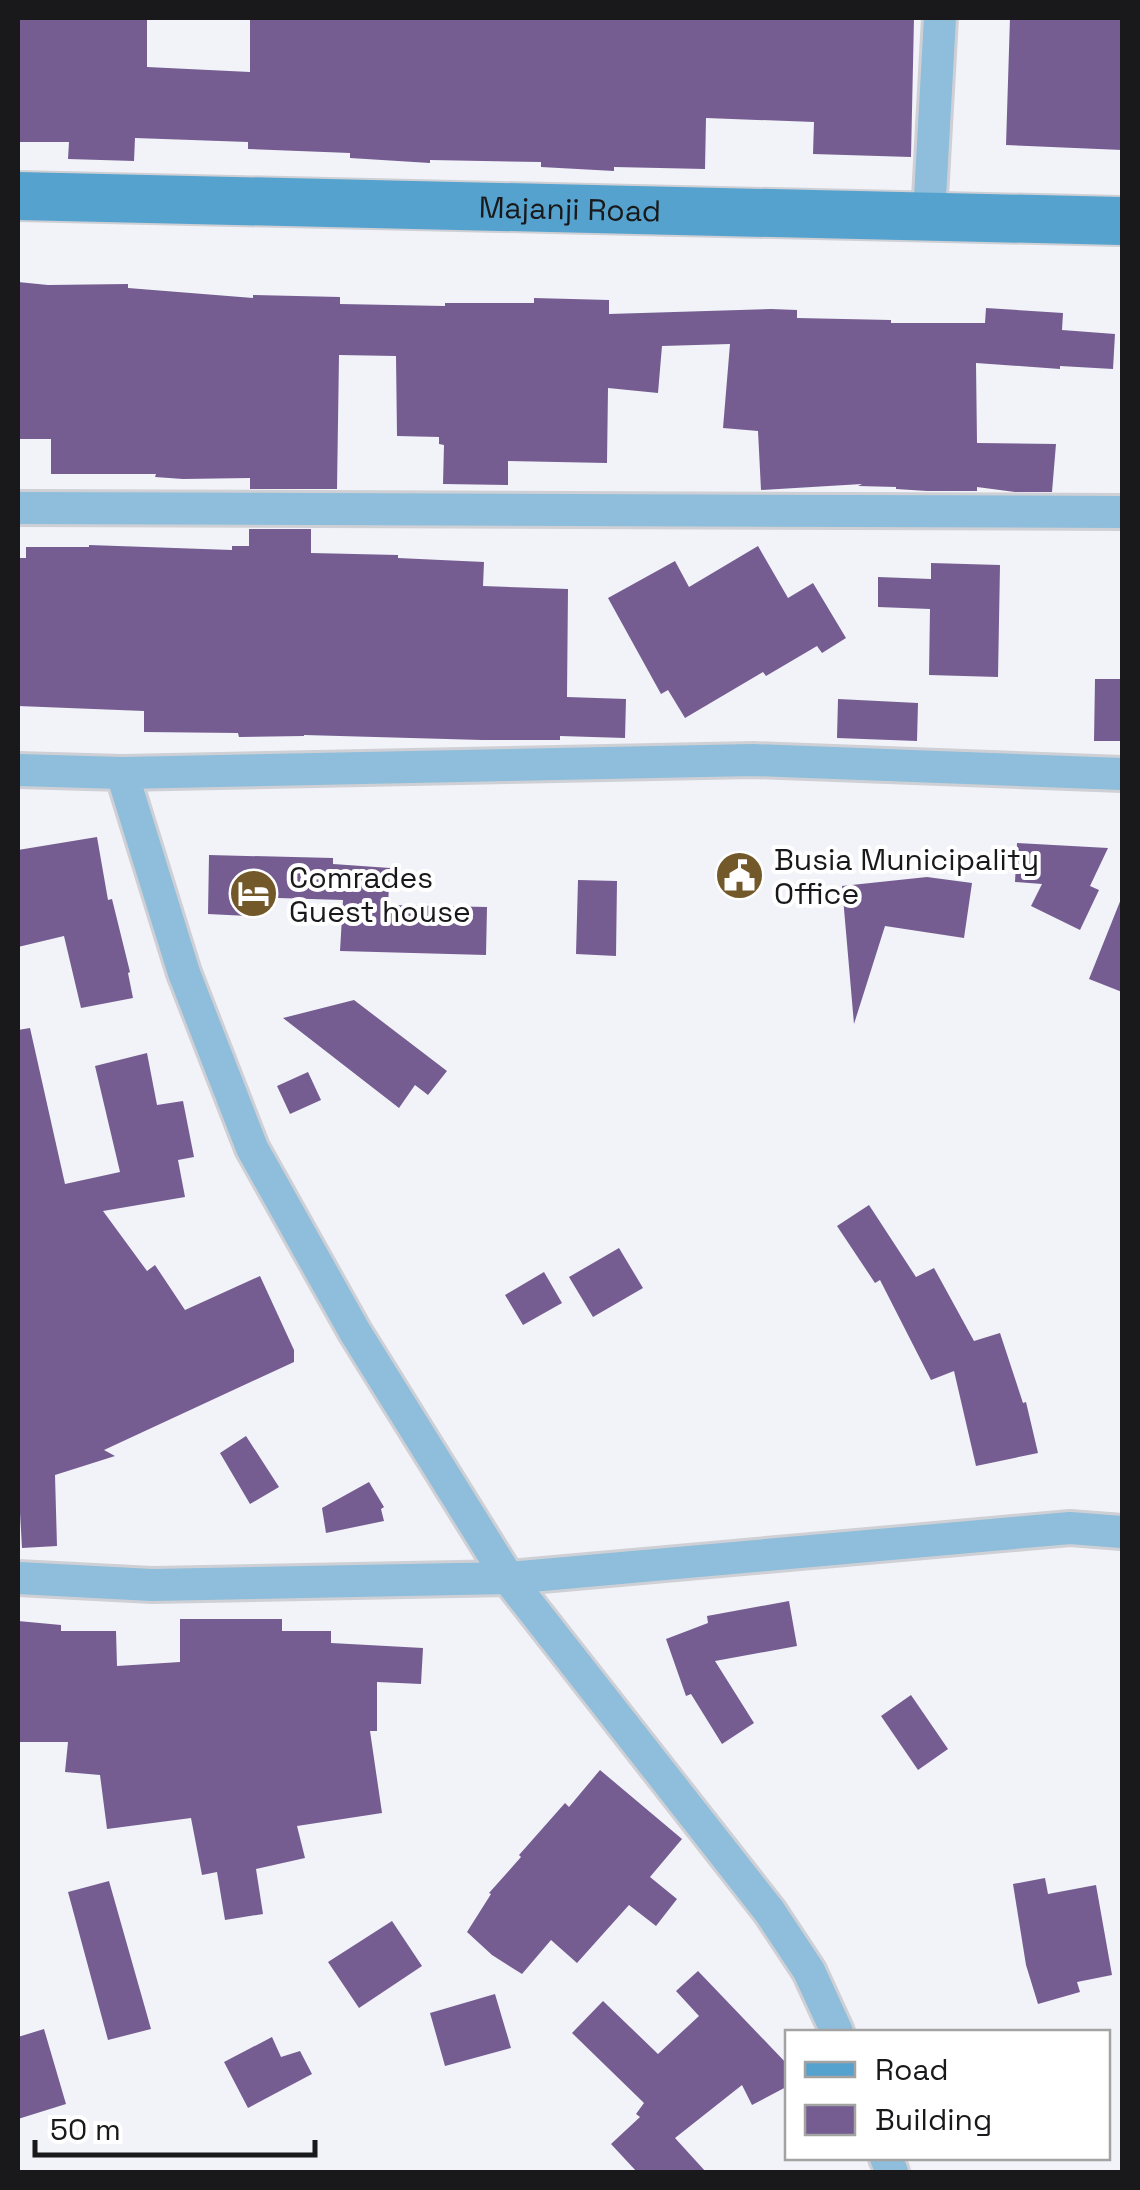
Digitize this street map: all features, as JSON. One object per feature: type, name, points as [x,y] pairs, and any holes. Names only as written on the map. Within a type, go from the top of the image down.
[{"type":"main road","name":"Majanji Road","points":[[18,196],[1122,220]]},
{"type":"street","points":[[929,215],[940,18]]},
{"type":"street","points":[[18,508],[1122,512]]},
{"type":"street","points":[[18,770],[122,773],[754,760],[1122,774]]},
{"type":"street","points":[[122,773],[184,973],[252,1148],[355,1332],[508,1578],[770,1912],[809,1971],[836,2030]]},
{"type":"street","points":[[18,1578],[152,1585],[508,1578],[1070,1528],[1122,1532]]},
{"type":"building","points":[[18,18],[147,18],[147,67],[250,72],[250,18],[914,18],[911,157],[813,154],[814,122],[706,118],[705,169],[614,167],[614,171],[541,167],[541,162],[430,163],[350,158],[350,153],[248,149],[248,142],[135,138],[134,161],[68,159],[69,142],[18,142]]},
{"type":"building","points":[[1010,18],[1122,18],[1122,150],[1006,145]]},
{"type":"building","points":[[18,282],[128,284],[128,288],[253,298],[340,297],[340,304],[445,306],[534,303],[534,298],[609,300],[609,314],[771,309],[797,310],[797,318],[891,323],[985,323],[986,308],[1063,313],[1062,330],[1115,334],[1113,369],[976,363],[977,443],[1056,444],[1052,492],[858,486],[862,484],[761,490],[758,431],[723,428],[730,344],[662,346],[658,393],[608,388],[607,463],[508,461],[508,485],[443,484],[444,445],[439,444],[439,437],[397,436],[396,356],[339,355],[337,489],[250,489],[250,478],[51,474],[51,439],[19,439]]},
{"type":"building","points":[[249,529],[311,529],[311,553],[484,562],[483,586],[568,589],[567,697],[626,699],[625,738],[239,737],[238,733],[144,732],[144,711],[18,706],[18,558],[26,558],[26,547],[232,550],[232,546],[249,546]]},
{"type":"building","points":[[758,546],[788,598],[813,583],[846,638],[822,653],[817,646],[766,676],[763,672],[685,718],[668,690],[661,694],[608,598],[675,561],[689,587]]},
{"type":"building","points":[[931,563],[1000,565],[998,677],[929,675],[930,609],[878,607],[878,577],[931,579]]},
{"type":"building","points":[[1095,679],[1122,679],[1122,741],[1094,741]]},
{"type":"building","points":[[838,699],[918,703],[917,741],[837,738]]},
{"type":"building","points":[[97,837],[108,900],[112,899],[133,998],[81,1008],[64,936],[18,947],[18,850]]},
{"type":"building","points":[[1017,843],[1108,848],[1090,886],[1099,890],[1080,930],[1031,906],[1042,884],[1015,882]]},
{"type":"building","points":[[209,855],[333,858],[333,864],[390,868],[388,905],[487,907],[486,955],[340,951],[343,900],[248,897],[248,916],[208,914]]},
{"type":"building","points":[[927,877],[972,883],[964,938],[885,926],[854,1024],[842,886]]},
{"type":"building","points":[[578,880],[617,881],[616,956],[576,954]]},
{"type":"building","points":[[1122,899],[1122,992],[1089,979]]},
{"type":"building","points":[[354,1000],[447,1071],[428,1095],[415,1085],[399,1108],[283,1018]]},
{"type":"building","points":[[30,1028],[65,1184],[120,1172],[95,1066],[147,1053],[157,1105],[183,1101],[194,1157],[178,1160],[185,1197],[103,1211],[147,1271],[155,1265],[185,1310],[260,1276],[294,1350],[294,1362],[104,1450],[115,1456],[55,1475],[57,1546],[22,1548],[18,1477],[18,1030]]},
{"type":"building","points":[[308,1072],[321,1100],[290,1114],[277,1086]]},
{"type":"building","points":[[869,1205],[916,1277],[934,1268],[974,1341],[1000,1333],[1023,1403],[1026,1402],[1038,1453],[976,1466],[954,1371],[931,1380],[880,1280],[875,1283],[837,1226]]},
{"type":"building","points":[[619,1248],[643,1288],[593,1317],[569,1277]]},
{"type":"building","points":[[544,1272],[562,1303],[523,1325],[505,1295]]},
{"type":"building","points":[[246,1436],[279,1487],[250,1504],[220,1453]]},
{"type":"building","points":[[369,1482],[384,1507],[384,1521],[326,1533],[322,1508]]},
{"type":"building","points":[[789,1601],[797,1646],[715,1661],[754,1723],[722,1744],[691,1694],[686,1696],[666,1639],[708,1623],[707,1616]]},
{"type":"building","points":[[180,1619],[282,1619],[282,1631],[331,1631],[331,1643],[423,1648],[421,1684],[377,1682],[377,1731],[370,1731],[382,1813],[297,1826],[305,1858],[256,1869],[263,1914],[225,1920],[217,1872],[202,1875],[191,1818],[107,1829],[100,1775],[65,1772],[68,1742],[18,1742],[18,1621],[61,1625],[61,1631],[116,1631],[117,1666],[180,1662]]},
{"type":"building","points":[[911,1695],[948,1749],[918,1770],[881,1716]]},
{"type":"building","points":[[600,1770],[682,1839],[650,1877],[677,1899],[656,1926],[629,1905],[577,1963],[551,1940],[522,1974],[492,1955],[467,1932],[489,1893],[519,1855],[565,1803],[569,1807]]},
{"type":"building","points":[[1045,1878],[1048,1894],[1096,1885],[1112,1975],[1077,1982],[1080,1992],[1038,2004],[1026,1965],[1013,1884]]},
{"type":"building","points":[[109,1881],[151,2029],[108,2040],[68,1892]]},
{"type":"building","points":[[392,1921],[422,1966],[359,2008],[328,1962]]},
{"type":"building","points":[[698,1971],[785,2062],[785,2088],[752,2105],[742,2085],[675,2138],[706,2172],[637,2172],[611,2144],[640,2117],[636,2114],[644,2103],[572,2033],[603,2001],[658,2054],[699,2016],[676,1991]]},
{"type":"building","points":[[495,1994],[511,2048],[445,2066],[430,2013]]},
{"type":"building","points":[[44,2029],[66,2104],[18,2119],[18,2037]]},
{"type":"building","points":[[272,2037],[281,2057],[300,2051],[312,2074],[248,2108],[224,2062]]},
{"type":"place","name":"Busia Municipality Office","points":[[739,876]]},
{"type":"place","name":"Comrades Guest house","points":[[254,894]]}]
